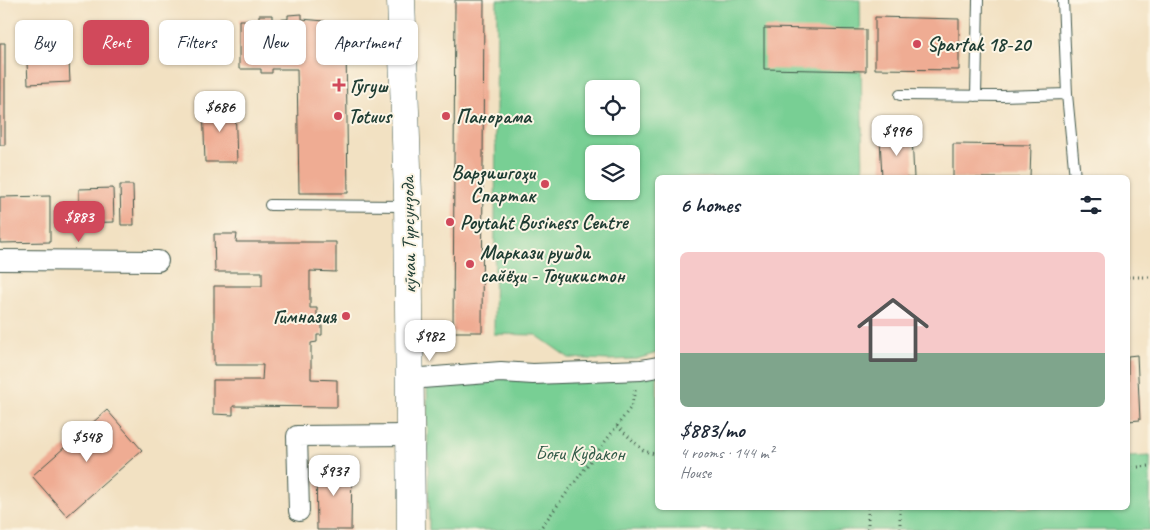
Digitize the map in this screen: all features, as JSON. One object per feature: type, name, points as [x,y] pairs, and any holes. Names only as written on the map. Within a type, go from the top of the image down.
[{"type":"main road","name":"кӯчаи Турсунзода","points":[[401,0],[408,206],[411,530]]},
{"type":"street","points":[[0,260],[158,260]]},
{"type":"street","points":[[409,379],[501,372],[533,374],[649,368]]},
{"type":"street","points":[[299,511],[297,436],[410,435]]},
{"type":"lane","points":[[976,96],[978,0]]},
{"type":"lane","points":[[1063,0],[1067,94],[1075,175]]},
{"type":"lane","points":[[900,95],[1067,94]]},
{"type":"lane","points":[[270,205],[408,206]]},
{"type":"path","points":[[1130,277],[1150,277]]},
{"type":"path","points":[[539,530],[631,407],[649,368]]},
{"type":"path","points":[[617,426],[644,451],[655,454]]},
{"type":"path","points":[[1130,468],[1150,466]]},
{"type":"path","points":[[868,510],[868,530]]},
{"type":"path","points":[[900,510],[900,530]]},
{"type":"green space","name":"Варзишгоҳи Спартак","points":[[497,0],[860,0],[863,175],[655,175],[655,354],[637,359],[569,358],[536,335],[494,334]]},
{"type":"green space","name":"Боғи Кудакон","points":[[655,374],[655,510],[1130,510],[1130,457],[1150,456],[1150,530],[429,530],[427,379]]},
{"type":"building","points":[[455,0],[484,0],[482,332],[453,332]]},
{"type":"building","points":[[302,14],[302,19],[316,20],[316,65],[346,65],[348,193],[299,193],[297,69],[272,69],[272,73],[261,73],[261,69],[239,69],[239,20],[244,20],[244,65],[306,65],[306,20],[272,20],[288,19],[288,15]]},
{"type":"building","points":[[259,15],[272,15],[272,20],[259,20]]},
{"type":"building","name":"Spartak 18-20","points":[[875,17],[959,19],[959,70],[875,69]]},
{"type":"building","points":[[764,28],[866,30],[866,71],[764,69]]},
{"type":"building","points":[[0,43],[5,43],[5,145],[0,145]]},
{"type":"building","points":[[27,65],[69,65],[70,82],[28,84]]},
{"type":"building","points":[[235,103],[237,162],[205,162],[203,104]]},
{"type":"building","points":[[912,135],[914,175],[882,175],[880,137]]},
{"type":"building","points":[[953,144],[1031,145],[1030,175],[953,175]]},
{"type":"building","points":[[120,185],[133,185],[134,225],[121,225]]},
{"type":"building","points":[[113,188],[114,222],[79,223],[79,189]]},
{"type":"building","points":[[50,196],[50,242],[0,243],[0,197]]},
{"type":"building","points":[[214,234],[237,234],[236,242],[336,242],[336,272],[310,271],[310,308],[317,308],[317,315],[322,314],[322,335],[317,335],[317,342],[311,343],[311,379],[337,380],[337,407],[233,406],[233,415],[213,414],[213,380],[262,380],[263,365],[214,365],[214,286],[262,286],[262,272],[215,272]]},
{"type":"building","points":[[1137,355],[1140,420],[1130,421],[1130,356]]},
{"type":"building","points":[[107,410],[142,450],[67,516],[32,476]]},
{"type":"building","points":[[316,464],[352,465],[351,530],[317,530]]},
{"type":"place","name":"Spartak 18-20","points":[[917,44]]},
{"type":"place","name":"Гугуш","points":[[339,85]]},
{"type":"place","name":"Totuus","points":[[338,116]]},
{"type":"place","name":"Панорама","points":[[446,116]]},
{"type":"place","name":"Варзишгоҳи Спартак","points":[[545,184]]},
{"type":"place","name":"Poytaht Business Centre","points":[[450,222]]},
{"type":"place","name":"Маркази рушди сайёҳи - Тоҷикистон","points":[[470,264]]},
{"type":"place","name":"Гимназия","points":[[346,316]]}]
